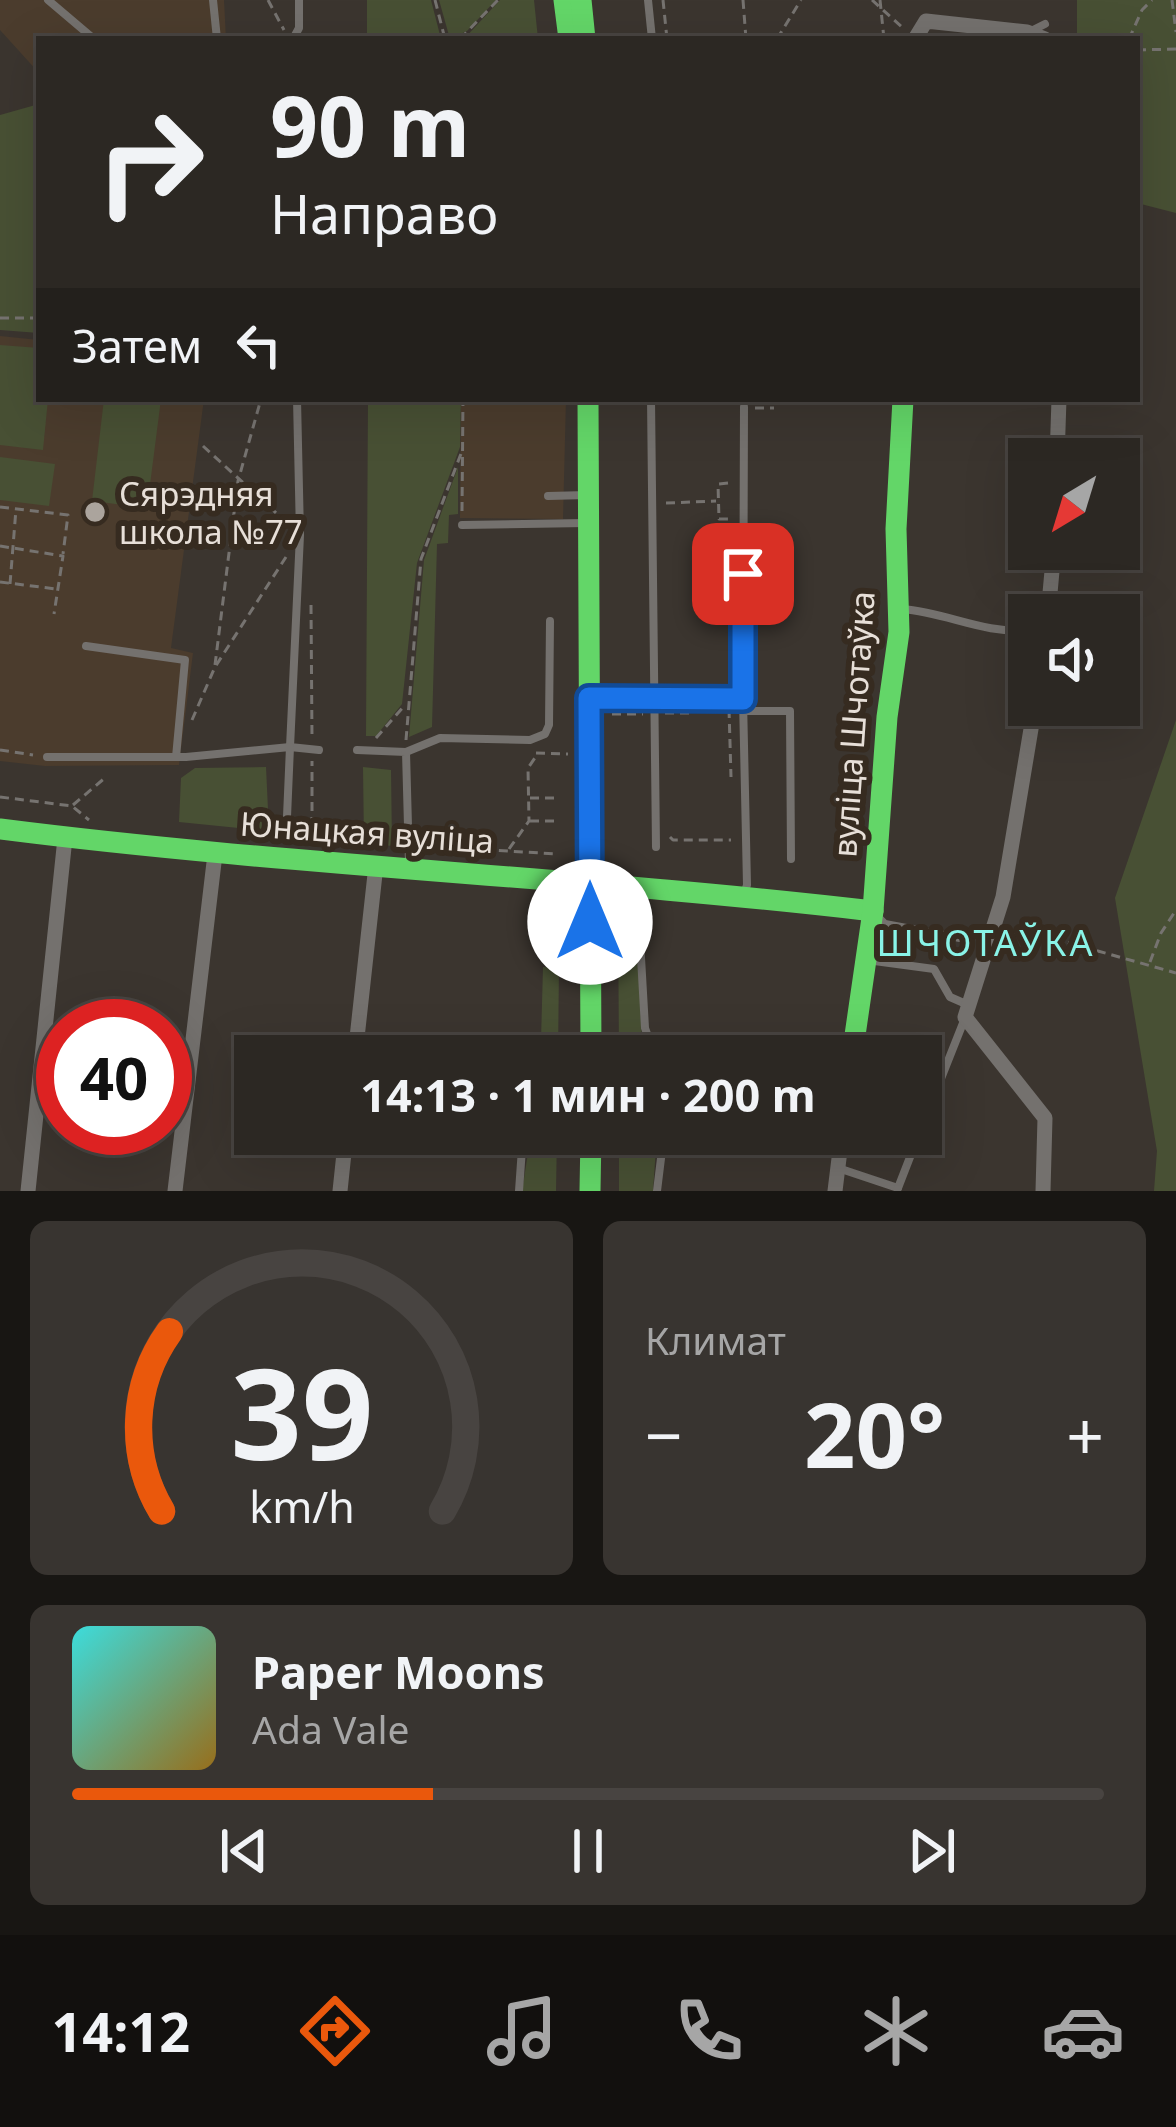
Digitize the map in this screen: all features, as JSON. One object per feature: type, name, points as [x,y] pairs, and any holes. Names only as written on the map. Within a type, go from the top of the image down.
[{"type":"street","points":[[564,0],[568,36]]},
{"type":"street","points":[[581,0],[585,36]]},
{"type":"street","points":[[917,36],[926,21],[1045,31]]},
{"type":"street","points":[[588,402],[591,1035]]},
{"type":"street","name":"вуліца Шчотаўка","points":[[856,1035],[872,911],[898,609],[896,529],[903,402]]},
{"type":"street","points":[[1058,438],[1059,402]]},
{"type":"street","points":[[1033,726],[993,929],[967,1010],[1045,1118],[1043,1191]]},
{"type":"street","name":"Юнацкая вуліца","points":[[0,829],[215,854],[744,894],[872,911]]},
{"type":"street","points":[[28,1191],[65,838]]},
{"type":"street","points":[[176,1191],[215,854]]},
{"type":"street","points":[[357,1035],[376,865]]},
{"type":"street","points":[[340,1191],[344,1155]]},
{"type":"street","points":[[590,1191],[591,1155]]},
{"type":"street","points":[[835,1191],[840,1155]]},
{"type":"lane","points":[[48,0],[90,36]]},
{"type":"lane","points":[[213,0],[217,36]]},
{"type":"lane","points":[[293,36],[299,28],[299,0]]},
{"type":"lane","points":[[648,0],[652,36]]},
{"type":"lane","points":[[286,840],[300,535],[297,402]]},
{"type":"lane","points":[[651,402],[656,847]]},
{"type":"lane","points":[[743,407],[744,894]]},
{"type":"lane","points":[[548,496],[588,495]]},
{"type":"lane","points":[[462,525],[588,523]]},
{"type":"lane","points":[[898,609],[940,613],[1008,632]]},
{"type":"lane","points":[[361,750],[406,752],[440,738],[530,740],[545,734],[550,725],[550,621]]},
{"type":"lane","points":[[86,646],[184,661],[176,757]]},
{"type":"lane","points":[[589,698],[743,699]]},
{"type":"lane","points":[[743,711],[790,711],[791,859]]},
{"type":"lane","points":[[47,758],[176,757],[290,747],[315,750]]},
{"type":"lane","points":[[406,752],[409,868]]},
{"type":"lane","points":[[637,886],[648,1035]]},
{"type":"lane","points":[[872,911],[885,924],[960,938],[993,929]]},
{"type":"lane","points":[[866,959],[934,969],[950,998],[967,1010],[942,1074]]},
{"type":"lane","points":[[519,1191],[522,1155]]},
{"type":"lane","points":[[657,1191],[661,1155]]},
{"type":"lane","points":[[838,1168],[897,1189],[910,1155]]},
{"type":"path","points":[[268,0],[289,36]]},
{"type":"path","points":[[434,0],[444,36]]},
{"type":"path","points":[[463,36],[498,0]]},
{"type":"path","points":[[667,36],[663,1],[671,0]]},
{"type":"path","points":[[743,0],[746,36]]},
{"type":"path","points":[[779,36],[801,0]]},
{"type":"path","points":[[872,0],[906,31],[902,36]]},
{"type":"path","points":[[1130,36],[1152,0]]},
{"type":"path","points":[[1172,0],[1176,32]]},
{"type":"path","points":[[879,3],[884,36]]},
{"type":"path","points":[[1140,50],[1176,49]]},
{"type":"path","points":[[0,318],[36,318]]},
{"type":"path","points":[[215,667],[238,481],[260,402]]},
{"type":"path","points":[[462,525],[463,402]]},
{"type":"path","points":[[193,719],[215,667],[300,535],[203,446]]},
{"type":"path","points":[[406,752],[406,704],[421,559],[462,451]]},
{"type":"path","points":[[736,483],[718,484],[718,501],[719,519],[738,519]]},
{"type":"path","points":[[659,503],[718,501]]},
{"type":"path","points":[[0,507],[68,514],[54,614]]},
{"type":"path","points":[[10,584],[16,509]]},
{"type":"path","points":[[0,546],[63,556]]},
{"type":"path","points":[[0,582],[58,589]]},
{"type":"path","points":[[311,599],[312,848]]},
{"type":"path","points":[[361,750],[406,704]]},
{"type":"path","points":[[612,714],[695,712]]},
{"type":"path","points":[[0,750],[47,758]]},
{"type":"path","points":[[508,850],[529,821],[528,768],[537,760],[537,753]]},
{"type":"path","points":[[72,806],[106,776]]},
{"type":"path","points":[[529,798],[557,798]]},
{"type":"path","points":[[529,821],[557,821]]},
{"type":"path","points":[[660,825],[673,841],[733,840]]},
{"type":"path","points":[[1149,965],[1176,910]]},
{"type":"path","points":[[993,929],[1059,940],[1176,973]]},
{"type":"shaded area","points":[[0,0],[224,0],[226,36],[36,36],[36,70],[0,30]]},
{"type":"shaded area","name":"Сярэдняя школа №77","points":[[0,336],[36,340],[36,402],[204,402],[171,648],[193,653],[179,765],[45,766],[0,761]]},
{"type":"shaded area","points":[[461,402],[566,402],[563,519],[460,518]]},
{"type":"green space","points":[[367,0],[431,0],[440,36],[367,36]]},
{"type":"green space","points":[[439,0],[496,0],[467,31],[449,36]]},
{"type":"green space","points":[[500,0],[534,0],[538,36],[467,36]]},
{"type":"green space","points":[[1077,0],[1176,0],[1176,213],[1140,204],[1140,36],[1077,36]]},
{"type":"green space","points":[[36,105],[36,333],[0,330],[0,115]]},
{"type":"green space","points":[[0,345],[36,348],[36,402],[48,402],[43,450],[0,445]]},
{"type":"green space","points":[[104,402],[161,402],[147,508],[92,501]]},
{"type":"green space","points":[[368,402],[461,402],[460,447],[417,563],[402,704],[376,736],[366,736]]},
{"type":"green space","points":[[0,457],[55,464],[49,506],[0,500]]},
{"type":"green space","points":[[458,467],[458,514],[449,515],[448,543],[437,544],[432,727],[409,737],[424,560]]},
{"type":"green space","points":[[1176,720],[1176,1191],[1154,1191],[1157,1151],[1115,898]]},
{"type":"green space","points":[[266,767],[269,831],[179,822],[181,778],[195,768]]},
{"type":"green space","points":[[363,767],[391,770],[392,846],[364,843]]},
{"type":"green space","points":[[624,897],[636,909],[642,1035],[619,1035],[618,909]]},
{"type":"green space","points":[[543,967],[559,968],[558,1035],[541,1035]]},
{"type":"green space","points":[[528,1155],[557,1155],[556,1191],[522,1191]]},
{"type":"green space","points":[[619,1155],[656,1155],[653,1191],[619,1191]]},
{"type":"traffic: fast","points":[[564,0],[569,36]]},
{"type":"traffic: fast","points":[[581,0],[585,36]]},
{"type":"traffic: fast","points":[[588,402],[591,1035]]},
{"type":"traffic: fast","points":[[855,1035],[873,911],[887,717],[899,632],[896,529],[903,402]]},
{"type":"traffic: fast","points":[[0,829],[873,911]]},
{"type":"traffic: fast","points":[[590,1191],[591,1155]]},
{"type":"place","name":"Сярэдняя школа №77","points":[[95,512]]},
{"type":"district","name":"ШЧОТАЎКА","points":[[986,942]]},
{"type":"route","points":[[590,922],[589,698],[743,699],[743,574]]}]
